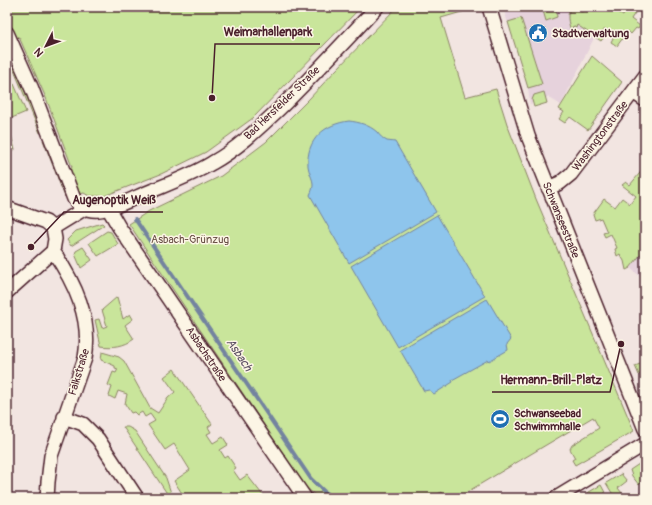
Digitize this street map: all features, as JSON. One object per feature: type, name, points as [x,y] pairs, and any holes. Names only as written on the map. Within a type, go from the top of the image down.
[{"type":"street","name":"Bad Hersfelder Straße","points":[[84,209],[92,211],[108,208],[198,170],[227,153],[254,133],[290,98],[377,7]]},
{"type":"street","name":"Schwanseestraße","points":[[489,7],[525,126],[548,188],[645,429]]},
{"type":"street","points":[[7,33],[32,89],[73,195],[78,205],[84,209],[53,228]]},
{"type":"street","name":"Washingtonstraße","points":[[548,188],[560,183],[571,174],[645,76]]},
{"type":"street","points":[[633,92],[645,100]]},
{"type":"street","points":[[7,208],[46,222],[53,228],[55,239],[53,251],[7,292]]},
{"type":"street","name":"Asbachstraße","points":[[108,208],[124,234],[306,498]]},
{"type":"street","name":"Falkstraße","points":[[47,498],[51,456],[85,358],[87,336],[84,316],[74,285],[53,251]]},
{"type":"street","points":[[64,417],[83,424],[98,439],[137,498]]},
{"type":"street","points":[[556,498],[645,444]]},
{"type":"shaded area","points":[[503,7],[579,7],[571,20],[595,36],[561,105],[548,97],[530,104],[528,88]]},
{"type":"shaded area","points":[[645,249],[645,280],[630,268]]},
{"type":"green space","points":[[7,7],[361,7],[253,118],[206,152],[161,174],[104,196],[89,196],[84,193],[80,194],[69,172],[72,167],[46,98],[19,37],[15,39],[7,23],[7,20],[11,18],[7,11]]},
{"type":"green space","name":"Asbach-Grünzug","points":[[397,7],[472,7],[472,9],[441,18],[465,97],[496,89],[507,124],[536,199],[634,431],[575,465],[572,460],[575,458],[570,449],[572,445],[599,428],[593,417],[457,498],[445,498],[441,492],[432,498],[318,498],[305,486],[129,224],[149,211],[221,176],[266,142]]},
{"type":"green space","points":[[542,7],[558,7],[556,10],[557,17],[546,21]]},
{"type":"green space","points":[[571,7],[574,7],[582,12],[585,7],[610,7],[623,16],[629,7],[639,7],[631,19],[640,26],[631,34],[628,31],[617,46],[611,42],[614,36],[605,29],[601,34],[604,37],[601,41],[577,25],[576,28],[573,26],[571,31],[568,13]]},
{"type":"green space","points":[[521,18],[542,84],[528,88],[508,22]]},
{"type":"green space","points":[[592,56],[622,82],[588,130],[570,117],[565,123],[559,119],[564,112],[559,109]]},
{"type":"green space","points":[[13,62],[42,132],[40,133],[11,63]]},
{"type":"green space","points":[[14,84],[26,112],[7,120],[7,87]]},
{"type":"green space","points":[[544,92],[547,103],[534,107],[532,100],[534,95]]},
{"type":"green space","points":[[7,130],[10,131],[15,150],[7,147]]},
{"type":"green space","points":[[45,139],[66,195],[65,197],[43,140]]},
{"type":"green space","points":[[644,168],[645,257],[641,254],[630,268],[626,270],[624,261],[620,254],[617,256],[615,249],[617,248],[611,234],[605,237],[603,233],[607,232],[601,218],[595,220],[593,214],[604,199],[615,207],[622,198],[630,204],[636,196],[622,185],[626,182],[630,185]]},
{"type":"green space","points":[[102,223],[104,225],[71,246],[67,240],[76,231]]},
{"type":"green space","points":[[107,231],[111,232],[118,244],[98,256],[89,243]]},
{"type":"green space","points":[[83,247],[92,260],[81,268],[75,254],[76,251]]},
{"type":"green space","points":[[117,297],[123,319],[130,314],[133,319],[125,325],[134,339],[119,346],[101,346],[95,320],[99,319],[102,328],[107,326],[102,310]]},
{"type":"green space","points":[[102,352],[119,357],[124,361],[150,408],[158,413],[168,398],[175,392],[164,377],[174,369],[212,424],[208,427],[211,432],[207,434],[213,443],[223,437],[228,445],[220,450],[225,458],[228,456],[236,468],[233,470],[240,480],[247,475],[265,498],[185,498],[174,481],[190,470],[174,444],[165,450],[148,425],[155,421],[150,414],[145,417],[142,412],[137,415],[134,412],[131,413],[125,404],[127,394],[118,391],[115,399],[109,396],[112,387],[108,385],[113,372],[116,373],[118,369],[115,368],[115,366],[101,360]]},
{"type":"green space","points":[[645,362],[645,372],[639,375],[635,366]]},
{"type":"green space","points":[[123,427],[128,427],[135,431],[166,478],[174,498],[170,498]]},
{"type":"green space","points":[[645,460],[645,479],[639,485],[632,476],[630,470]]},
{"type":"green space","points":[[621,474],[627,481],[618,488],[626,498],[615,498],[606,483]]},
{"type":"green space","points":[[601,485],[608,498],[594,498],[591,493],[583,498],[579,498]]},
{"type":"water","points":[[349,121],[367,126],[387,141],[395,142],[436,212],[349,263],[310,195],[313,183],[308,166],[308,156],[310,148],[319,134],[325,129]]},
{"type":"water","points":[[437,215],[485,296],[398,347],[351,266]]},
{"type":"water","points":[[487,299],[511,339],[507,344],[508,350],[452,380],[453,382],[434,394],[429,390],[424,391],[400,350]]},
{"type":"waterway","name":"Asbach","points":[[135,219],[311,479],[331,498]]},
{"type":"place","name":"Stadtverwaltung","points":[[538,33]]},
{"type":"place","name":"Weimarhallenpark","points":[[212,98]]},
{"type":"place","name":"Augenoptik Weiß","points":[[31,247]]},
{"type":"place","name":"Hermann-Brill-Platz","points":[[621,344]]},
{"type":"place","name":"Schwanseebad Schwimmhalle","points":[[500,419]]}]
